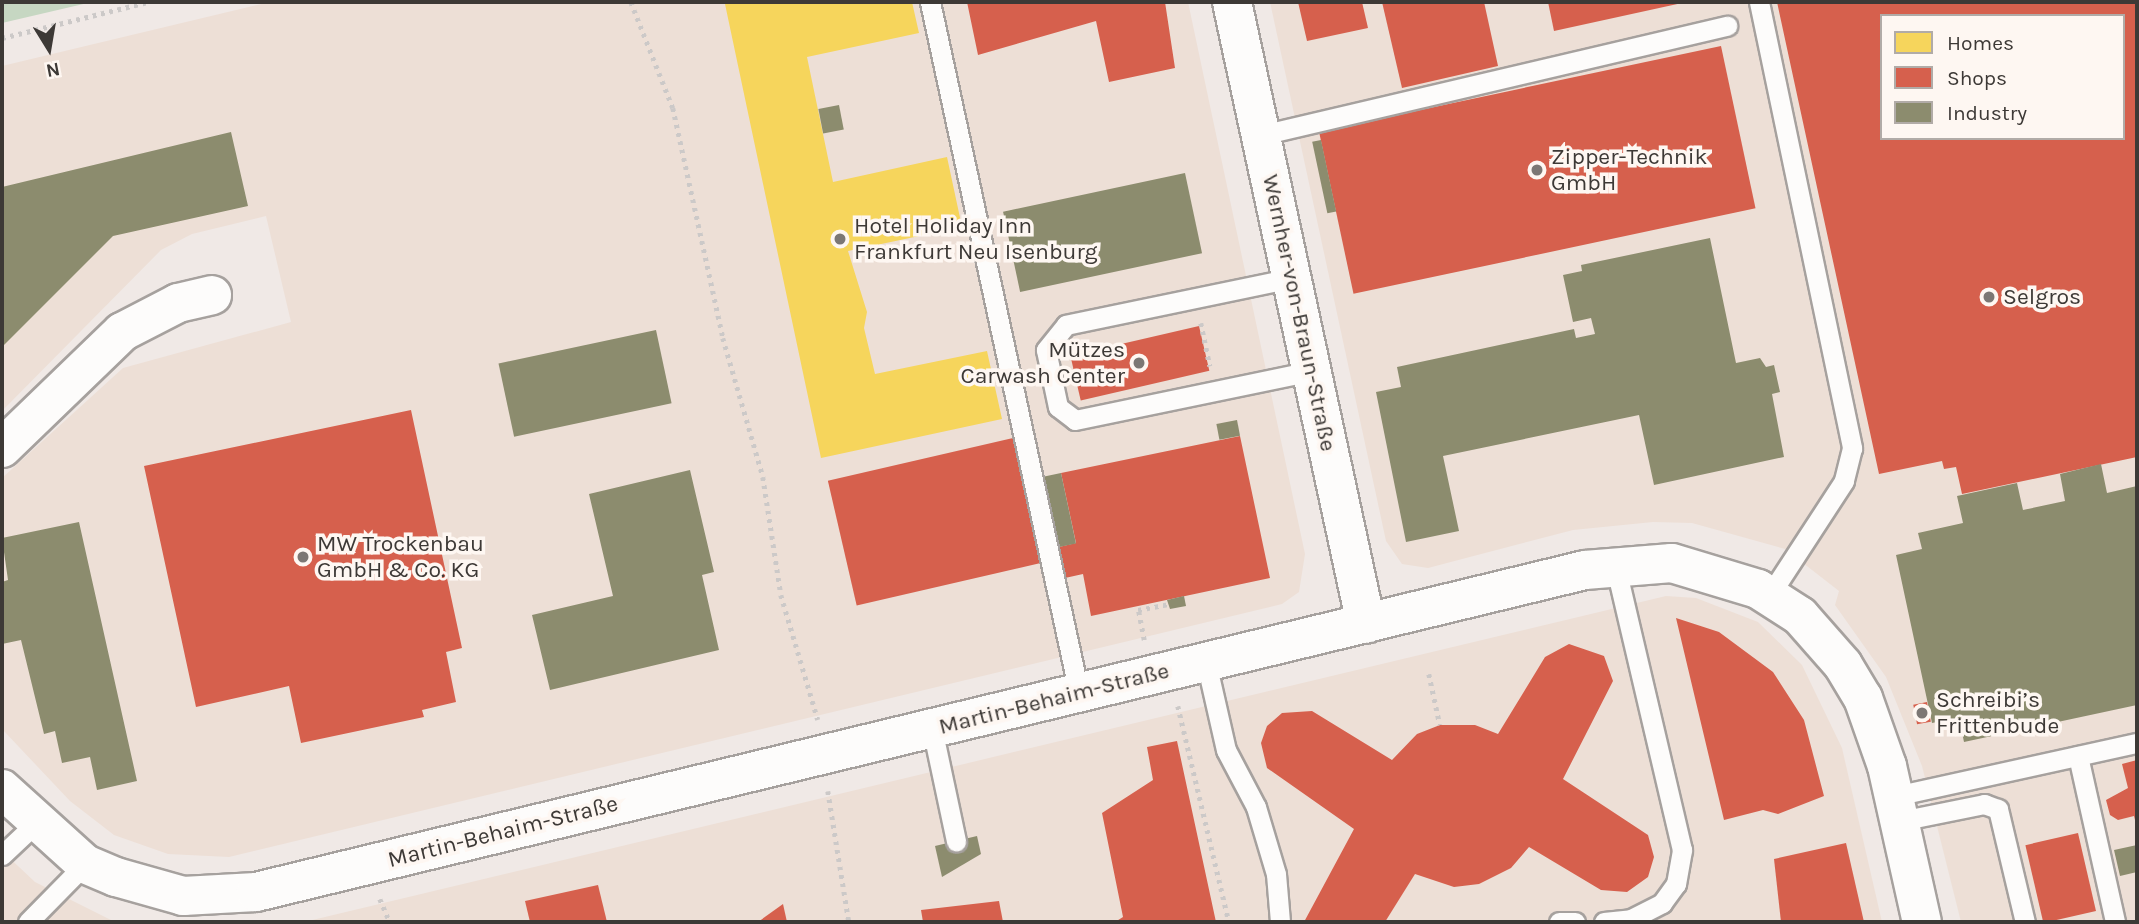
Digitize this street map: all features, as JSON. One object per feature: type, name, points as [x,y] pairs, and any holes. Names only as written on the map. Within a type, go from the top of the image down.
[{"type":"street","name":"Wernher-von-Braun-Straße","points":[[1232,2],[1366,624]]},
{"type":"street","points":[[2,449],[122,332],[171,306],[212,295]]},
{"type":"street","name":"Martin-Behaim-Straße","points":[[2,789],[85,864],[183,896],[256,892],[1615,565],[1696,567],[1769,596],[1800,616],[1843,665],[1863,698],[1897,809],[1922,922]]},
{"type":"lane","points":[[930,2],[1079,693]]},
{"type":"lane","points":[[1759,2],[1853,448],[1844,481],[1769,596]]},
{"type":"lane","points":[[1261,135],[1727,26]]},
{"type":"lane","points":[[1292,278],[1066,325],[1046,349],[1058,407],[1075,420],[1311,371]]},
{"type":"lane","points":[[1604,922],[1631,919],[1662,903],[1676,884],[1682,850],[1615,565]]},
{"type":"lane","points":[[1206,662],[1226,750],[1256,807],[1276,874],[1280,922]]},
{"type":"lane","points":[[932,728],[956,841]]},
{"type":"lane","points":[[1897,809],[2078,756],[2137,743]]},
{"type":"lane","points":[[2078,756],[2115,922]]},
{"type":"lane","points":[[1897,809],[1983,804],[1998,809],[2025,922]]},
{"type":"lane","points":[[2,855],[36,822]]},
{"type":"lane","points":[[28,922],[85,864]]},
{"type":"lane","points":[[1559,922],[1575,922]]},
{"type":"path","points":[[2,38],[148,2]]},
{"type":"path","points":[[631,2],[673,107],[823,754],[849,922]]},
{"type":"path","points":[[1202,330],[1209,364]]},
{"type":"path","points":[[1144,641],[1138,610],[1168,604]]},
{"type":"path","points":[[1429,674],[1440,725]]},
{"type":"path","points":[[1178,705],[1229,922]]},
{"type":"path","points":[[380,898],[390,922]]},
{"type":"shaded area","points":[[270,2],[1188,2],[1305,554],[1299,592],[1282,604],[229,857],[168,854],[114,835],[70,801],[2,729],[2,478],[123,368],[291,322],[266,216],[192,234],[161,250],[2,411],[2,66]]},
{"type":"shaded area","points":[[1270,2],[2137,2],[2137,922],[1961,922],[1922,766],[1886,677],[1835,605],[1839,591],[1785,549],[1692,523],[1653,522],[1573,530],[1428,568],[1402,564],[1386,541]]},
{"type":"shaded area","points":[[1666,596],[1696,598],[1758,622],[1802,665],[1842,748],[1882,922],[304,922]]},
{"type":"shaded area","points":[[2,851],[35,882],[115,922],[2,922]]},
{"type":"green space","points":[[2,2],[92,2],[2,23]]},
{"type":"building: Homes","name":"Hotel Holiday Inn Frankfurt Neu Isenburg","points":[[912,2],[919,33],[807,57],[833,182],[947,157],[962,227],[848,251],[867,312],[864,328],[875,374],[987,351],[1002,419],[821,458],[725,4]]},
{"type":"building: Shops","points":[[967,2],[1165,2],[1175,68],[1109,82],[1096,21],[978,55]]},
{"type":"building: Shops","points":[[1298,2],[1362,2],[1368,28],[1307,41]]},
{"type":"building: Shops","points":[[1382,2],[1484,2],[1498,66],[1402,88]]},
{"type":"building: Shops","points":[[1548,2],[1682,2],[1682,3],[1554,31]]},
{"type":"building: Shops","name":"Selgros","points":[[1777,2],[2137,2],[2137,457],[1962,494],[1956,467],[1944,469],[1942,461],[1879,474]]},
{"type":"building: Shops","name":"Zipper-Technik GmbH","points":[[1721,46],[1756,208],[1353,294],[1319,131]]},
{"type":"building: Shops","name":"Mützes Carwash Center","points":[[1199,326],[1209,371],[1081,401],[1070,356]]},
{"type":"building: Shops","name":"MW Trockenbau GmbH & Co. KG","points":[[411,410],[462,648],[446,652],[456,702],[422,710],[424,717],[301,743],[289,686],[196,707],[144,466]]},
{"type":"building: Shops","points":[[1240,436],[1270,578],[1091,616],[1083,574],[1065,578],[1059,547],[1076,543],[1061,473]]},
{"type":"building: Shops","points":[[1013,438],[1042,563],[857,605],[828,481]]},
{"type":"building: Shops","points":[[1676,618],[1719,632],[1773,672],[1804,720],[1824,796],[1778,814],[1763,810],[1724,820]]},
{"type":"building: Shops","points":[[1569,644],[1604,656],[1613,681],[1563,779],[1648,835],[1654,857],[1648,877],[1627,892],[1601,890],[1529,847],[1511,868],[1479,884],[1454,887],[1415,874],[1385,922],[1304,922],[1354,829],[1267,768],[1261,743],[1267,726],[1282,713],[1312,711],[1392,760],[1417,734],[1440,725],[1475,725],[1498,734],[1545,657]]},
{"type":"building: Shops","name":"Schreibi’s Frittenbude","points":[[1927,702],[1931,722],[1917,724],[1913,705]]},
{"type":"building: Shops","points":[[1177,741],[1216,922],[1115,922],[1123,917],[1102,813],[1153,780],[1147,747]]},
{"type":"building: Shops","points":[[2137,760],[2136,824],[2134,816],[2118,820],[2110,815],[2106,800],[2128,788],[2122,764]]},
{"type":"building: Shops","points":[[2078,833],[2096,911],[2043,922],[2025,845]]},
{"type":"building: Shops","points":[[1846,843],[1864,922],[1781,922],[1774,859]]},
{"type":"building: Shops","points":[[598,885],[607,922],[530,922],[525,901]]},
{"type":"building: Shops","points":[[999,901],[1003,922],[923,922],[921,910]]},
{"type":"building: Shops","points":[[783,904],[787,922],[758,922]]},
{"type":"building: Industry","points":[[839,105],[844,130],[823,134],[818,109]]},
{"type":"building: Industry","points":[[231,132],[248,206],[113,236],[2,347],[2,187]]},
{"type":"building: Industry","points":[[1321,140],[1336,211],[1327,213],[1312,142]]},
{"type":"building: Industry","points":[[1185,173],[1202,253],[1020,292],[1003,212]]},
{"type":"building: Industry","points":[[1710,238],[1736,363],[1760,358],[1766,367],[1774,365],[1780,392],[1772,394],[1784,457],[1654,485],[1639,415],[1443,456],[1459,531],[1406,542],[1376,392],[1401,387],[1397,367],[1574,329],[1576,338],[1595,334],[1591,318],[1573,322],[1563,275],[1582,271],[1581,265]]},
{"type":"building: Industry","points":[[656,330],[672,403],[514,437],[499,363]]},
{"type":"building: Industry","points":[[1237,420],[1240,436],[1219,440],[1216,424]]},
{"type":"building: Industry","points":[[2101,464],[2107,493],[2137,486],[2137,705],[1964,742],[1959,718],[1932,723],[1896,555],[1922,549],[1918,533],[1963,523],[1957,496],[2017,483],[2023,510],[2065,501],[2060,474]]},
{"type":"building: Industry","points":[[690,470],[714,572],[702,575],[719,650],[550,690],[532,615],[613,596],[589,494]]},
{"type":"building: Industry","points":[[1061,473],[1076,543],[1059,547],[1044,477]]},
{"type":"building: Industry","points":[[79,522],[137,781],[97,790],[90,757],[62,763],[55,731],[44,734],[21,640],[2,644],[2,582],[8,580],[2,538]]},
{"type":"building: Industry","points":[[1184,596],[1186,606],[1170,609],[1167,600]]},
{"type":"building: Industry","points":[[977,836],[981,854],[942,877],[935,846]]},
{"type":"building: Industry","points":[[2137,845],[2137,872],[2120,876],[2114,850]]},
{"type":"place","name":"Zipper-Technik GmbH","points":[[1537,170]]},
{"type":"place","name":"Hotel Holiday Inn Frankfurt Neu Isenburg","points":[[840,239]]},
{"type":"place","name":"Selgros","points":[[1989,297]]},
{"type":"place","name":"Mützes Carwash Center","points":[[1139,363]]},
{"type":"place","name":"MW Trockenbau GmbH & Co. KG","points":[[303,557]]},
{"type":"place","name":"Schreibi’s Frittenbude","points":[[1922,713]]}]
